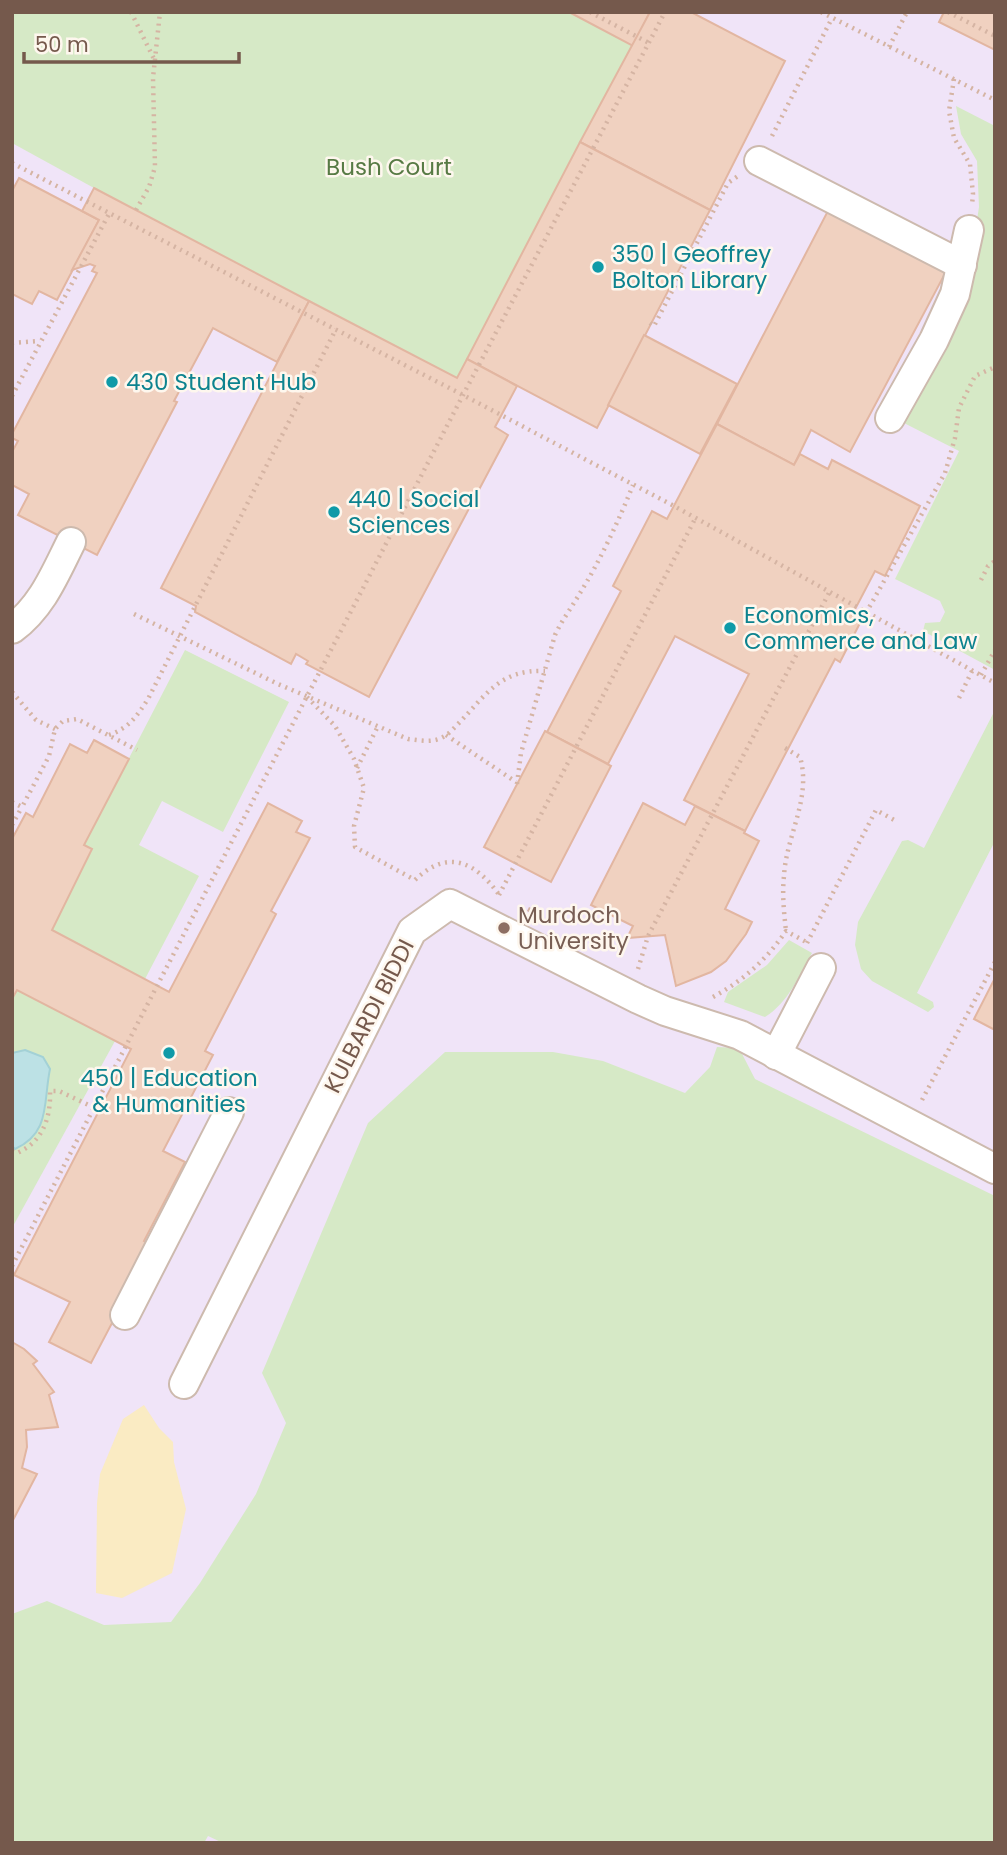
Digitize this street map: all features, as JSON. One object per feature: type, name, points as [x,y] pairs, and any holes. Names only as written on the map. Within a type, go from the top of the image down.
[{"type":"street","points":[[759,161],[962,265]]},
{"type":"street","points":[[890,418],[934,340],[955,294],[969,230]]},
{"type":"street","points":[[12,629],[26,619],[41,601],[71,542]]},
{"type":"street","name":"KULBARDI BIDDI","points":[[184,1384],[412,931],[450,904],[638,999],[665,1011],[740,1035],[995,1169]]},
{"type":"street","points":[[776,1055],[819,958]]},
{"type":"street","points":[[125,1315],[229,1112]]},
{"type":"path","points":[[131,12],[155,60]]},
{"type":"path","points":[[136,210],[149,187],[155,167],[155,60],[160,12]]},
{"type":"path","points":[[590,12],[649,43]]},
{"type":"path","points":[[12,1266],[463,395],[665,12]]},
{"type":"path","points":[[821,12],[995,100]]},
{"type":"path","points":[[889,47],[907,12]]},
{"type":"path","points":[[948,12],[995,36]]},
{"type":"path","points":[[759,161],[832,18]]},
{"type":"path","points":[[954,79],[949,111],[954,138],[970,164],[973,194]]},
{"type":"path","points":[[12,163],[674,506],[995,683]]},
{"type":"path","points":[[650,323],[654,326],[728,183]]},
{"type":"path","points":[[12,396],[110,212]]},
{"type":"path","points":[[109,735],[121,731],[132,722],[148,699],[336,329]]},
{"type":"path","points":[[12,342],[41,341]]},
{"type":"path","points":[[866,613],[945,473],[955,438],[959,408],[975,376],[995,368]]},
{"type":"path","points":[[446,735],[517,783],[521,753],[562,620],[597,562],[633,485]]},
{"type":"path","points":[[499,895],[695,519]]},
{"type":"path","points":[[981,580],[988,566],[995,561]]},
{"type":"path","points":[[636,976],[648,936],[829,593]]},
{"type":"path","points":[[134,614],[307,697],[408,739],[422,741],[431,741],[446,735],[500,681],[520,672],[545,671]]},
{"type":"path","points":[[981,676],[995,650]]},
{"type":"path","points":[[959,698],[972,671]]},
{"type":"path","points":[[12,692],[36,720],[55,729]]},
{"type":"path","points":[[307,697],[335,726],[357,768],[364,789],[354,827],[355,847],[415,880],[436,863],[461,863],[478,871],[505,902]]},
{"type":"path","points":[[12,825],[49,756],[55,729],[63,721],[77,719],[137,750]]},
{"type":"path","points":[[357,768],[378,726]]},
{"type":"path","points":[[710,998],[748,975],[771,953],[786,931],[783,874],[799,813],[804,771],[800,757],[785,748]]},
{"type":"path","points":[[12,802],[22,807]]},
{"type":"path","points":[[807,943],[876,810],[896,821]]},
{"type":"path","points":[[522,905],[550,921]]},
{"type":"path","points":[[786,931],[807,943],[819,958]]},
{"type":"path","points":[[920,1103],[995,962]]},
{"type":"path","points":[[12,1151],[17,1153],[29,1148],[39,1137],[47,1122],[50,1091],[60,1091],[95,1108]]},
{"type":"path","points":[[12,1245],[21,1249]]},
{"type":"shaded area","name":"Murdoch University","points":[[12,12],[995,12],[995,1843],[12,1843]]},
{"type":"green space","name":"Bush Court","points":[[12,12],[569,12],[633,46],[457,378],[12,143]]},
{"type":"green space","points":[[956,106],[995,126],[995,670],[923,631],[925,623],[940,622],[945,612],[940,601],[895,579],[959,451],[902,422],[965,299],[979,207],[977,161],[961,134]]},
{"type":"green space","points":[[185,650],[289,702],[223,832],[162,801],[139,845],[199,876],[145,979],[52,930],[92,850],[84,845]]},
{"type":"green space","points":[[995,710],[995,841],[917,993],[933,1002],[934,1007],[928,1012],[872,981],[861,969],[855,945],[858,922],[902,841],[908,840],[924,848]]},
{"type":"green space","points":[[789,940],[812,953],[792,988],[773,1011],[765,1017],[724,1002],[728,992],[767,965]]},
{"type":"green space","points":[[17,990],[115,1041],[12,1228],[12,999]]},
{"type":"green space","points":[[717,1047],[739,1048],[755,1079],[995,1196],[995,1843],[223,1843],[208,1836],[204,1843],[12,1843],[12,1614],[47,1601],[104,1625],[171,1622],[200,1583],[256,1494],[286,1423],[262,1373],[368,1123],[445,1052],[553,1052],[603,1061],[685,1093],[710,1067]]},
{"type":"sand","points":[[144,1405],[159,1428],[173,1442],[174,1462],[186,1509],[172,1573],[122,1598],[96,1593],[100,1474],[123,1419]]},
{"type":"water","points":[[25,1050],[43,1057],[50,1069],[40,1125],[27,1142],[15,1149],[12,1146],[12,1053]]},
{"type":"building","points":[[569,12],[650,12],[633,46]]},
{"type":"building","points":[[650,12],[691,12],[785,61],[710,210],[580,142]]},
{"type":"building","points":[[944,12],[995,12],[995,50],[939,22]]},
{"type":"building","name":"350 | Geoffrey Bolton Library","points":[[580,142],[710,210],[597,428],[467,359]]},
{"type":"building","points":[[19,178],[99,220],[57,300],[39,291],[32,304],[12,294],[12,191]]},
{"type":"building","name":"430 Student Hub","points":[[94,188],[309,301],[277,362],[213,328],[97,555],[18,515],[29,494],[12,485],[12,452],[18,441],[12,438],[12,434],[97,273],[92,271],[95,266],[90,264],[72,270],[99,220],[82,211]]},
{"type":"building","points":[[830,207],[948,268],[850,452],[811,430],[794,465],[717,424]]},
{"type":"building","name":"440 | Social Sciences","points":[[309,301],[457,378],[467,359],[517,386],[495,427],[508,435],[369,697],[306,664],[308,661],[296,654],[291,664],[195,612],[196,606],[161,588]]},
{"type":"building","points":[[644,335],[737,384],[700,454],[608,405]]},
{"type":"building","name":"Economics, Commerce and Law","points":[[717,424],[794,465],[800,454],[828,469],[832,460],[920,506],[885,576],[875,571],[852,615],[861,621],[840,662],[835,659],[745,831],[684,800],[749,674],[675,636],[608,764],[547,732],[621,591],[613,586],[652,511],[667,519]]},
{"type":"building","points":[[545,731],[611,766],[551,882],[484,847]]},
{"type":"building","name":"450 | Education & Humanities","points":[[94,740],[129,759],[84,845],[92,849],[52,930],[169,992],[268,803],[302,821],[296,832],[310,838],[271,911],[276,914],[205,1051],[213,1055],[163,1151],[185,1162],[144,1241],[153,1245],[91,1363],[49,1342],[70,1302],[14,1275],[131,1049],[17,990],[12,999],[12,839],[26,813],[33,817],[70,744],[87,753]]},
{"type":"building","points":[[643,803],[685,825],[695,806],[759,841],[725,909],[752,922],[746,934],[726,961],[711,972],[676,986],[665,935],[627,938],[633,926],[591,905]]},
{"type":"building","points":[[995,978],[995,1030],[974,1019]]},
{"type":"building","points":[[12,1342],[37,1361],[33,1364],[54,1392],[49,1395],[58,1427],[26,1430],[27,1447],[22,1468],[37,1474],[12,1522]]},
{"type":"place","name":"350 | Geoffrey Bolton Library","points":[[598,267]]},
{"type":"place","name":"430 Student Hub","points":[[112,382]]},
{"type":"place","name":"440 | Social Sciences","points":[[334,512]]},
{"type":"place","name":"Economics, Commerce and Law","points":[[730,628]]},
{"type":"place","name":"Murdoch University","points":[[504,928]]},
{"type":"place","name":"450 | Education & Humanities","points":[[169,1053]]}]
